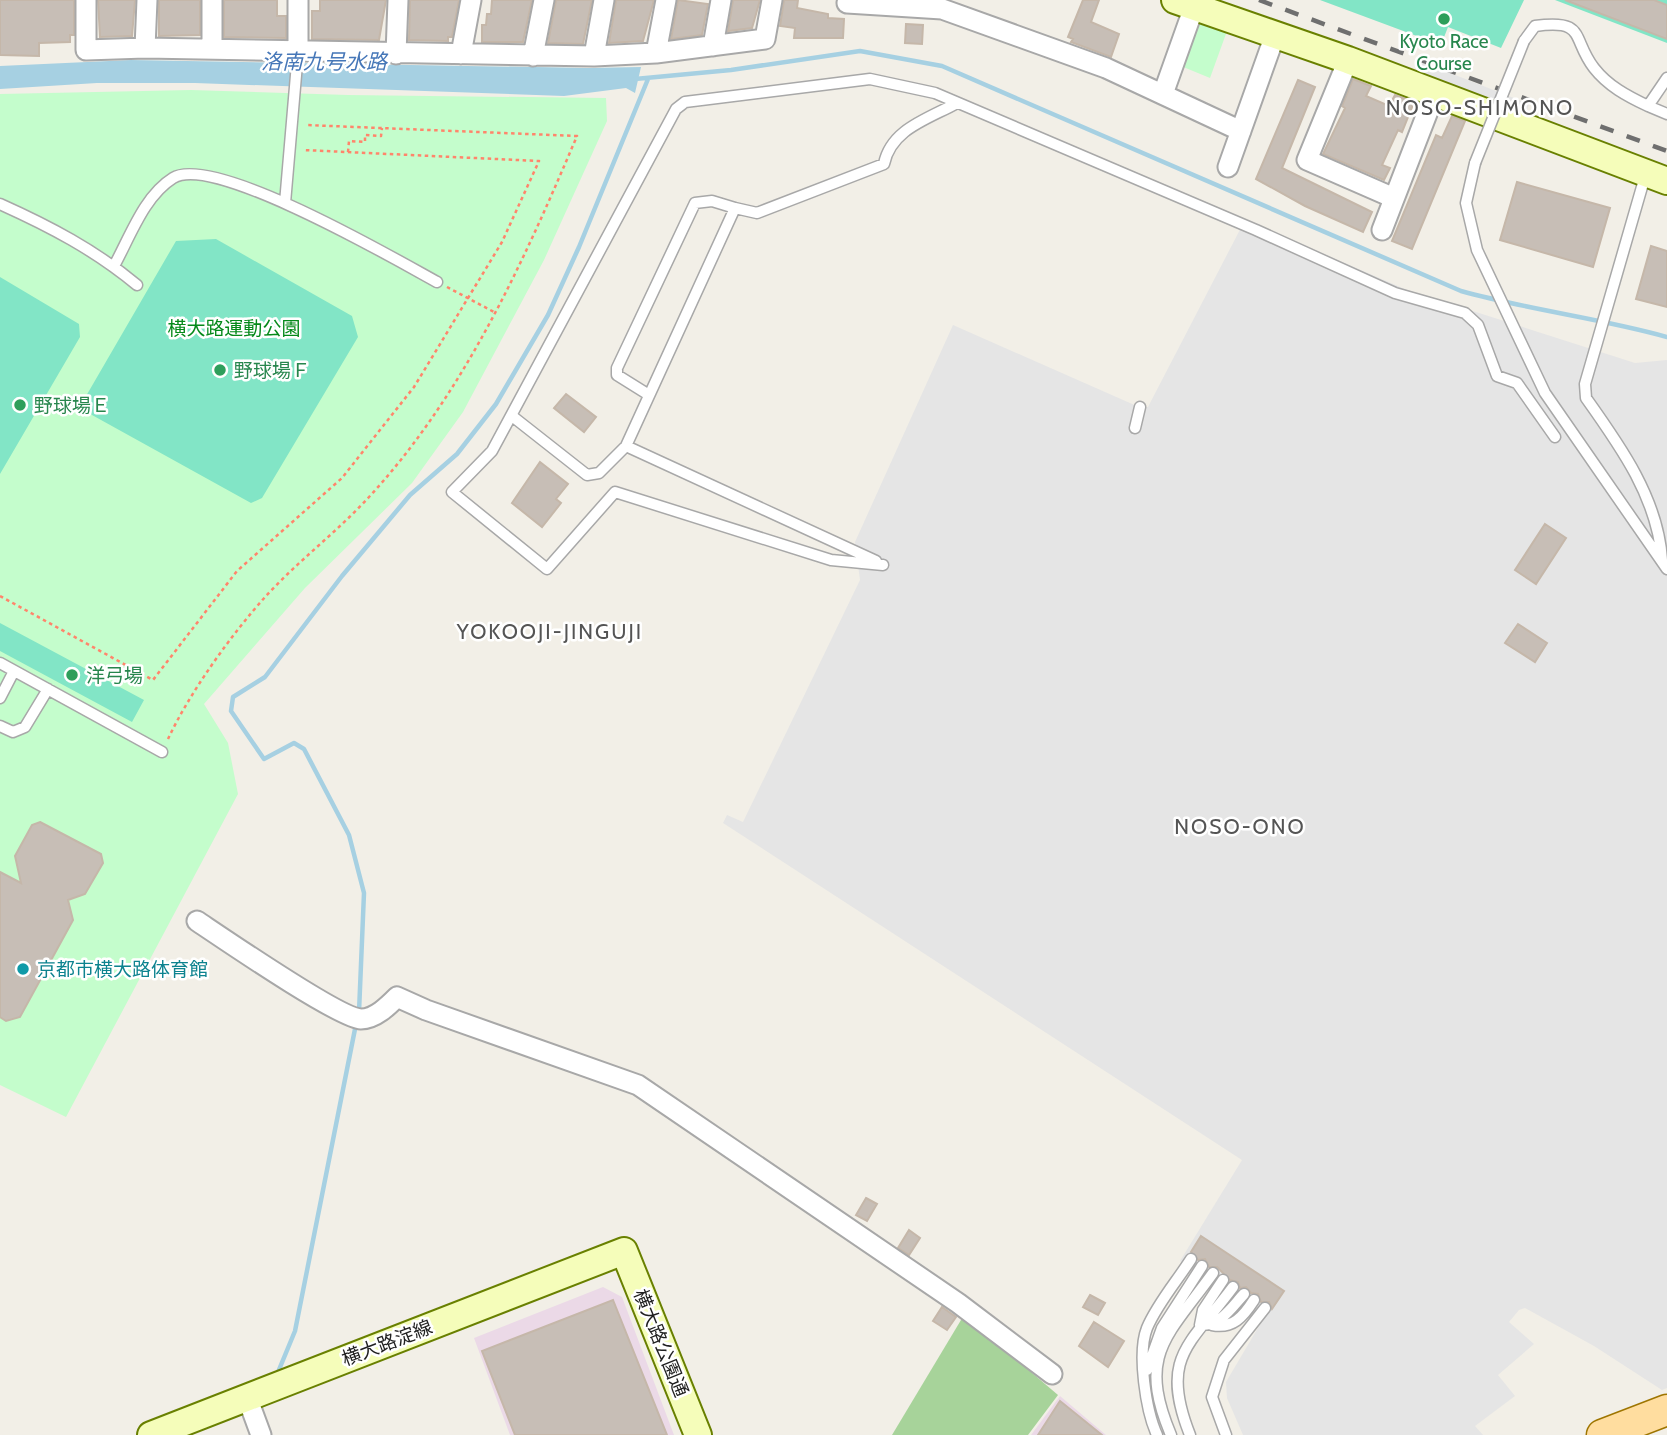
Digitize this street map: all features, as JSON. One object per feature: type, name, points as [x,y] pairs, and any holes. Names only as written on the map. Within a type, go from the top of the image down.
[{"type":"main road","points":[[1602,1435],[1667,1410]]},
{"type":"street","points":[[86,0],[86,50],[212,49],[297,58],[396,54],[594,56],[656,53],[765,39],[772,0]]},
{"type":"street","points":[[145,48],[147,0]]},
{"type":"street","points":[[212,0],[212,49]]},
{"type":"street","points":[[297,58],[298,0]]},
{"type":"street","points":[[396,54],[398,0]]},
{"type":"street","points":[[461,54],[471,0]]},
{"type":"street","points":[[533,56],[544,0]]},
{"type":"street","points":[[594,56],[604,0]]},
{"type":"street","points":[[656,53],[666,0]]},
{"type":"street","points":[[713,46],[721,0]]},
{"type":"street","points":[[848,0],[847,3],[942,9],[1106,68],[1241,131]]},
{"type":"street","points":[[1163,94],[1184,3],[1348,60],[1656,177]]},
{"type":"street","points":[[1228,167],[1275,35]]},
{"type":"street","points":[[1348,60],[1307,160],[1394,198]]},
{"type":"street","points":[[1382,230],[1435,93]]},
{"type":"street","points":[[197,921],[253,959],[358,1018],[373,1015],[397,997],[426,1010],[638,1085],[958,1303],[1052,1374]]},
{"type":"street","name":"横大路淀線","points":[[151,1435],[624,1251]]},
{"type":"street","name":"横大路公園通","points":[[624,1251],[698,1435]]},
{"type":"street","points":[[247,1397],[261,1435]]},
{"type":"lane","points":[[1664,565],[1545,393],[1477,250],[1466,203],[1475,163],[1524,41],[1535,26],[1554,23],[1569,26],[1581,39],[1593,66],[1620,93],[1667,114]]},
{"type":"lane","points":[[285,204],[297,58]]},
{"type":"lane","points":[[1648,106],[1667,78]]},
{"type":"lane","points":[[626,446],[883,565],[831,560],[615,492],[547,569],[452,492],[492,451],[676,109],[685,102],[870,79],[906,84],[957,103],[1256,230],[1395,293],[1465,313],[1478,324],[1497,376],[1517,383],[1555,437]]},
{"type":"lane","points":[[649,395],[624,382],[617,375],[617,368],[695,203],[712,201],[757,213],[884,163],[887,149],[895,136],[957,103]]},
{"type":"lane","points":[[114,266],[151,198],[175,176],[202,173],[310,214],[437,282]]},
{"type":"lane","points":[[1656,177],[1607,303],[1585,384],[1586,398],[1641,483],[1660,531],[1664,565]]},
{"type":"lane","points":[[0,204],[49,227],[114,266],[136,285]]},
{"type":"lane","points":[[512,416],[587,475],[599,473],[626,446],[735,208]]},
{"type":"lane","points":[[1135,428],[1140,407]]},
{"type":"lane","points":[[0,663],[162,752]]},
{"type":"lane","points":[[0,698],[14,671]]},
{"type":"lane","points":[[1,729],[13,732],[25,726],[48,690]]},
{"type":"lane","points":[[1157,1435],[1144,1380],[1143,1351],[1147,1329],[1191,1259]]},
{"type":"lane","points":[[1144,1380],[1162,1328],[1202,1266]]},
{"type":"lane","points":[[1171,1435],[1158,1405],[1154,1384],[1157,1362],[1163,1343],[1213,1273]]},
{"type":"lane","points":[[1200,1325],[1200,1317],[1223,1280]]},
{"type":"lane","points":[[1190,1435],[1179,1406],[1177,1373],[1181,1356],[1200,1325],[1233,1287]]},
{"type":"lane","points":[[1200,1325],[1212,1325],[1249,1297]]},
{"type":"lane","points":[[1226,1435],[1212,1397],[1224,1360],[1265,1308]]},
{"type":"path","points":[[162,752],[184,705],[266,596],[370,496],[442,405],[528,251],[578,136],[292,124]]},
{"type":"path","points":[[348,152],[349,141],[365,142],[365,135],[381,136],[382,128]]},
{"type":"path","points":[[0,596],[153,680],[237,571],[342,478],[414,387],[502,242],[539,161],[290,149]]},
{"type":"path","points":[[437,282],[494,312]]},
{"type":"shaded area","points":[[1422,62],[1529,104],[1524,118],[1416,76]]},
{"type":"shaded area","points":[[1245,220],[1407,290],[1635,363],[1667,360],[1667,1388],[1662,1390],[1594,1346],[1525,1308],[1519,1310],[1509,1322],[1534,1344],[1498,1375],[1515,1396],[1475,1426],[1483,1435],[1243,1435],[1227,1398],[1226,1382],[1265,1316],[1180,1261],[1242,1160],[723,823],[727,815],[743,822],[860,580],[855,542],[953,325],[1139,407],[1148,407]]},
{"type":"shaded area","points":[[603,1287],[622,1297],[674,1435],[510,1435],[474,1338]]},
{"type":"shaded area","points":[[1060,1396],[1106,1435],[1031,1435]]},
{"type":"green space","name":"Kyoto Race Course","points":[[1320,0],[1524,0],[1501,48],[1448,27],[1441,45]]},
{"type":"green space","points":[[1555,0],[1667,0],[1667,43]]},
{"type":"green space","points":[[1192,17],[1227,31],[1210,78],[1176,64]]},
{"type":"green space","name":"横大路運動公園","points":[[191,90],[606,98],[607,121],[544,260],[463,412],[412,483],[305,588],[204,704],[228,743],[238,794],[66,1117],[0,1085],[0,94]]},
{"type":"green space","name":"野球場Ｆ","points":[[216,239],[352,316],[358,337],[262,498],[251,503],[92,415],[82,403],[176,241]]},
{"type":"green space","name":"野球場Ｅ","points":[[0,277],[79,324],[80,337],[0,474]]},
{"type":"green space","name":"洋弓場","points":[[0,623],[144,700],[132,722],[0,651]]},
{"type":"green space","points":[[964,1315],[1058,1395],[1028,1435],[892,1435]]},
{"type":"water","points":[[131,60],[641,67],[635,93],[626,88],[564,96],[195,83],[97,83],[0,89],[0,66]]},
{"type":"building","points":[[0,0],[74,0],[74,35],[70,35],[70,42],[39,43],[39,56],[0,55]]},
{"type":"building","points":[[98,0],[135,0],[132,36],[100,37]]},
{"type":"building","points":[[159,0],[200,0],[200,35],[159,36]]},
{"type":"building","points":[[224,0],[277,0],[277,16],[286,16],[286,38],[224,37]]},
{"type":"building","points":[[320,0],[386,0],[379,40],[312,39],[312,11],[320,11]]},
{"type":"building","points":[[410,0],[459,0],[452,37],[448,37],[448,41],[409,40]]},
{"type":"building","points":[[492,0],[532,0],[523,42],[482,42],[482,25],[486,25],[487,14],[491,14]]},
{"type":"building","points":[[556,0],[592,0],[583,44],[548,43]]},
{"type":"building","points":[[616,0],[654,0],[643,41],[609,43]]},
{"type":"building","points":[[678,0],[708,4],[702,35],[671,39]]},
{"type":"building","points":[[733,0],[760,0],[752,28],[728,31]]},
{"type":"building","points":[[784,0],[798,0],[797,8],[828,14],[828,18],[844,19],[843,38],[794,38],[795,28],[780,26]]},
{"type":"building","points":[[1083,0],[1099,0],[1091,22],[1119,34],[1111,57],[1071,42],[1073,39],[1068,37]]},
{"type":"building","points":[[1565,0],[1654,0],[1667,5],[1667,39]]},
{"type":"building","points":[[906,24],[923,25],[922,44],[905,43]]},
{"type":"building","points":[[1353,79],[1371,86],[1366,96],[1389,106],[1395,95],[1414,102],[1402,132],[1398,130],[1382,165],[1390,168],[1384,180],[1323,154],[1345,108],[1342,106]]},
{"type":"building","points":[[1298,80],[1315,87],[1282,168],[1372,212],[1363,232],[1305,206],[1256,179]]},
{"type":"building","points":[[1452,116],[1465,121],[1412,249],[1392,241],[1436,135],[1442,138]]},
{"type":"building","points":[[1517,182],[1610,208],[1593,267],[1500,240]]},
{"type":"building","points":[[1651,246],[1667,251],[1667,307],[1636,299]]},
{"type":"building","points":[[566,394],[596,417],[584,432],[554,408]]},
{"type":"building","points":[[540,462],[568,484],[556,499],[561,503],[542,527],[512,503]]},
{"type":"building","points":[[1545,524],[1566,538],[1536,584],[1515,570]]},
{"type":"building","points":[[1518,624],[1547,643],[1535,662],[1505,643]]},
{"type":"building","points":[[40,822],[101,854],[103,863],[85,894],[68,900],[73,920],[20,1017],[6,1021],[0,1017],[0,872],[21,883],[15,856],[32,825]]},
{"type":"building","points":[[866,1198],[877,1204],[867,1221],[856,1215]]},
{"type":"building","points":[[909,1230],[920,1238],[909,1255],[898,1248]]},
{"type":"building","points":[[1201,1236],[1284,1291],[1272,1309],[1269,1302],[1261,1302],[1258,1294],[1251,1293],[1246,1287],[1240,1288],[1238,1282],[1230,1280],[1217,1267],[1209,1267],[1205,1259],[1198,1260],[1191,1252]]},
{"type":"building","points":[[1090,1295],[1105,1303],[1098,1315],[1083,1307]]},
{"type":"building","points":[[613,1300],[667,1435],[515,1435],[482,1351]]},
{"type":"building","points":[[942,1307],[956,1317],[947,1330],[933,1321]]},
{"type":"building","points":[[1094,1322],[1124,1341],[1108,1367],[1079,1346]]},
{"type":"building","points":[[1060,1401],[1102,1435],[1038,1435]]},
{"type":"waterway","points":[[635,79],[731,70],[860,51],[942,66],[1461,291],[1667,337]]},
{"type":"waterway","points":[[359,1012],[364,893],[349,835],[304,749],[294,743],[264,759],[231,711],[233,697],[265,677],[342,576],[410,495],[457,454],[496,404],[548,315],[648,79]]},
{"type":"waterway","points":[[276,1377],[295,1331],[356,1024]]},
{"type":"railway","points":[[1259,0],[1667,151]]},
{"type":"place","name":"Kyoto Race Course","points":[[1444,19]]},
{"type":"place","name":"野球場Ｆ","points":[[220,370]]},
{"type":"place","name":"野球場Ｅ","points":[[20,405]]},
{"type":"place","name":"洋弓場","points":[[72,675]]},
{"type":"place","name":"京都市横大路体育館","points":[[23,969]]},
{"type":"district","name":"NOSO-SHIMONO","points":[[1480,107]]},
{"type":"district","name":"YOKOOJI-JINGUJI","points":[[550,631]]},
{"type":"district","name":"NOSO-ONO","points":[[1240,826]]},
{"type":"water label","name":"洛南九号水路","points":[[324,61]]}]
